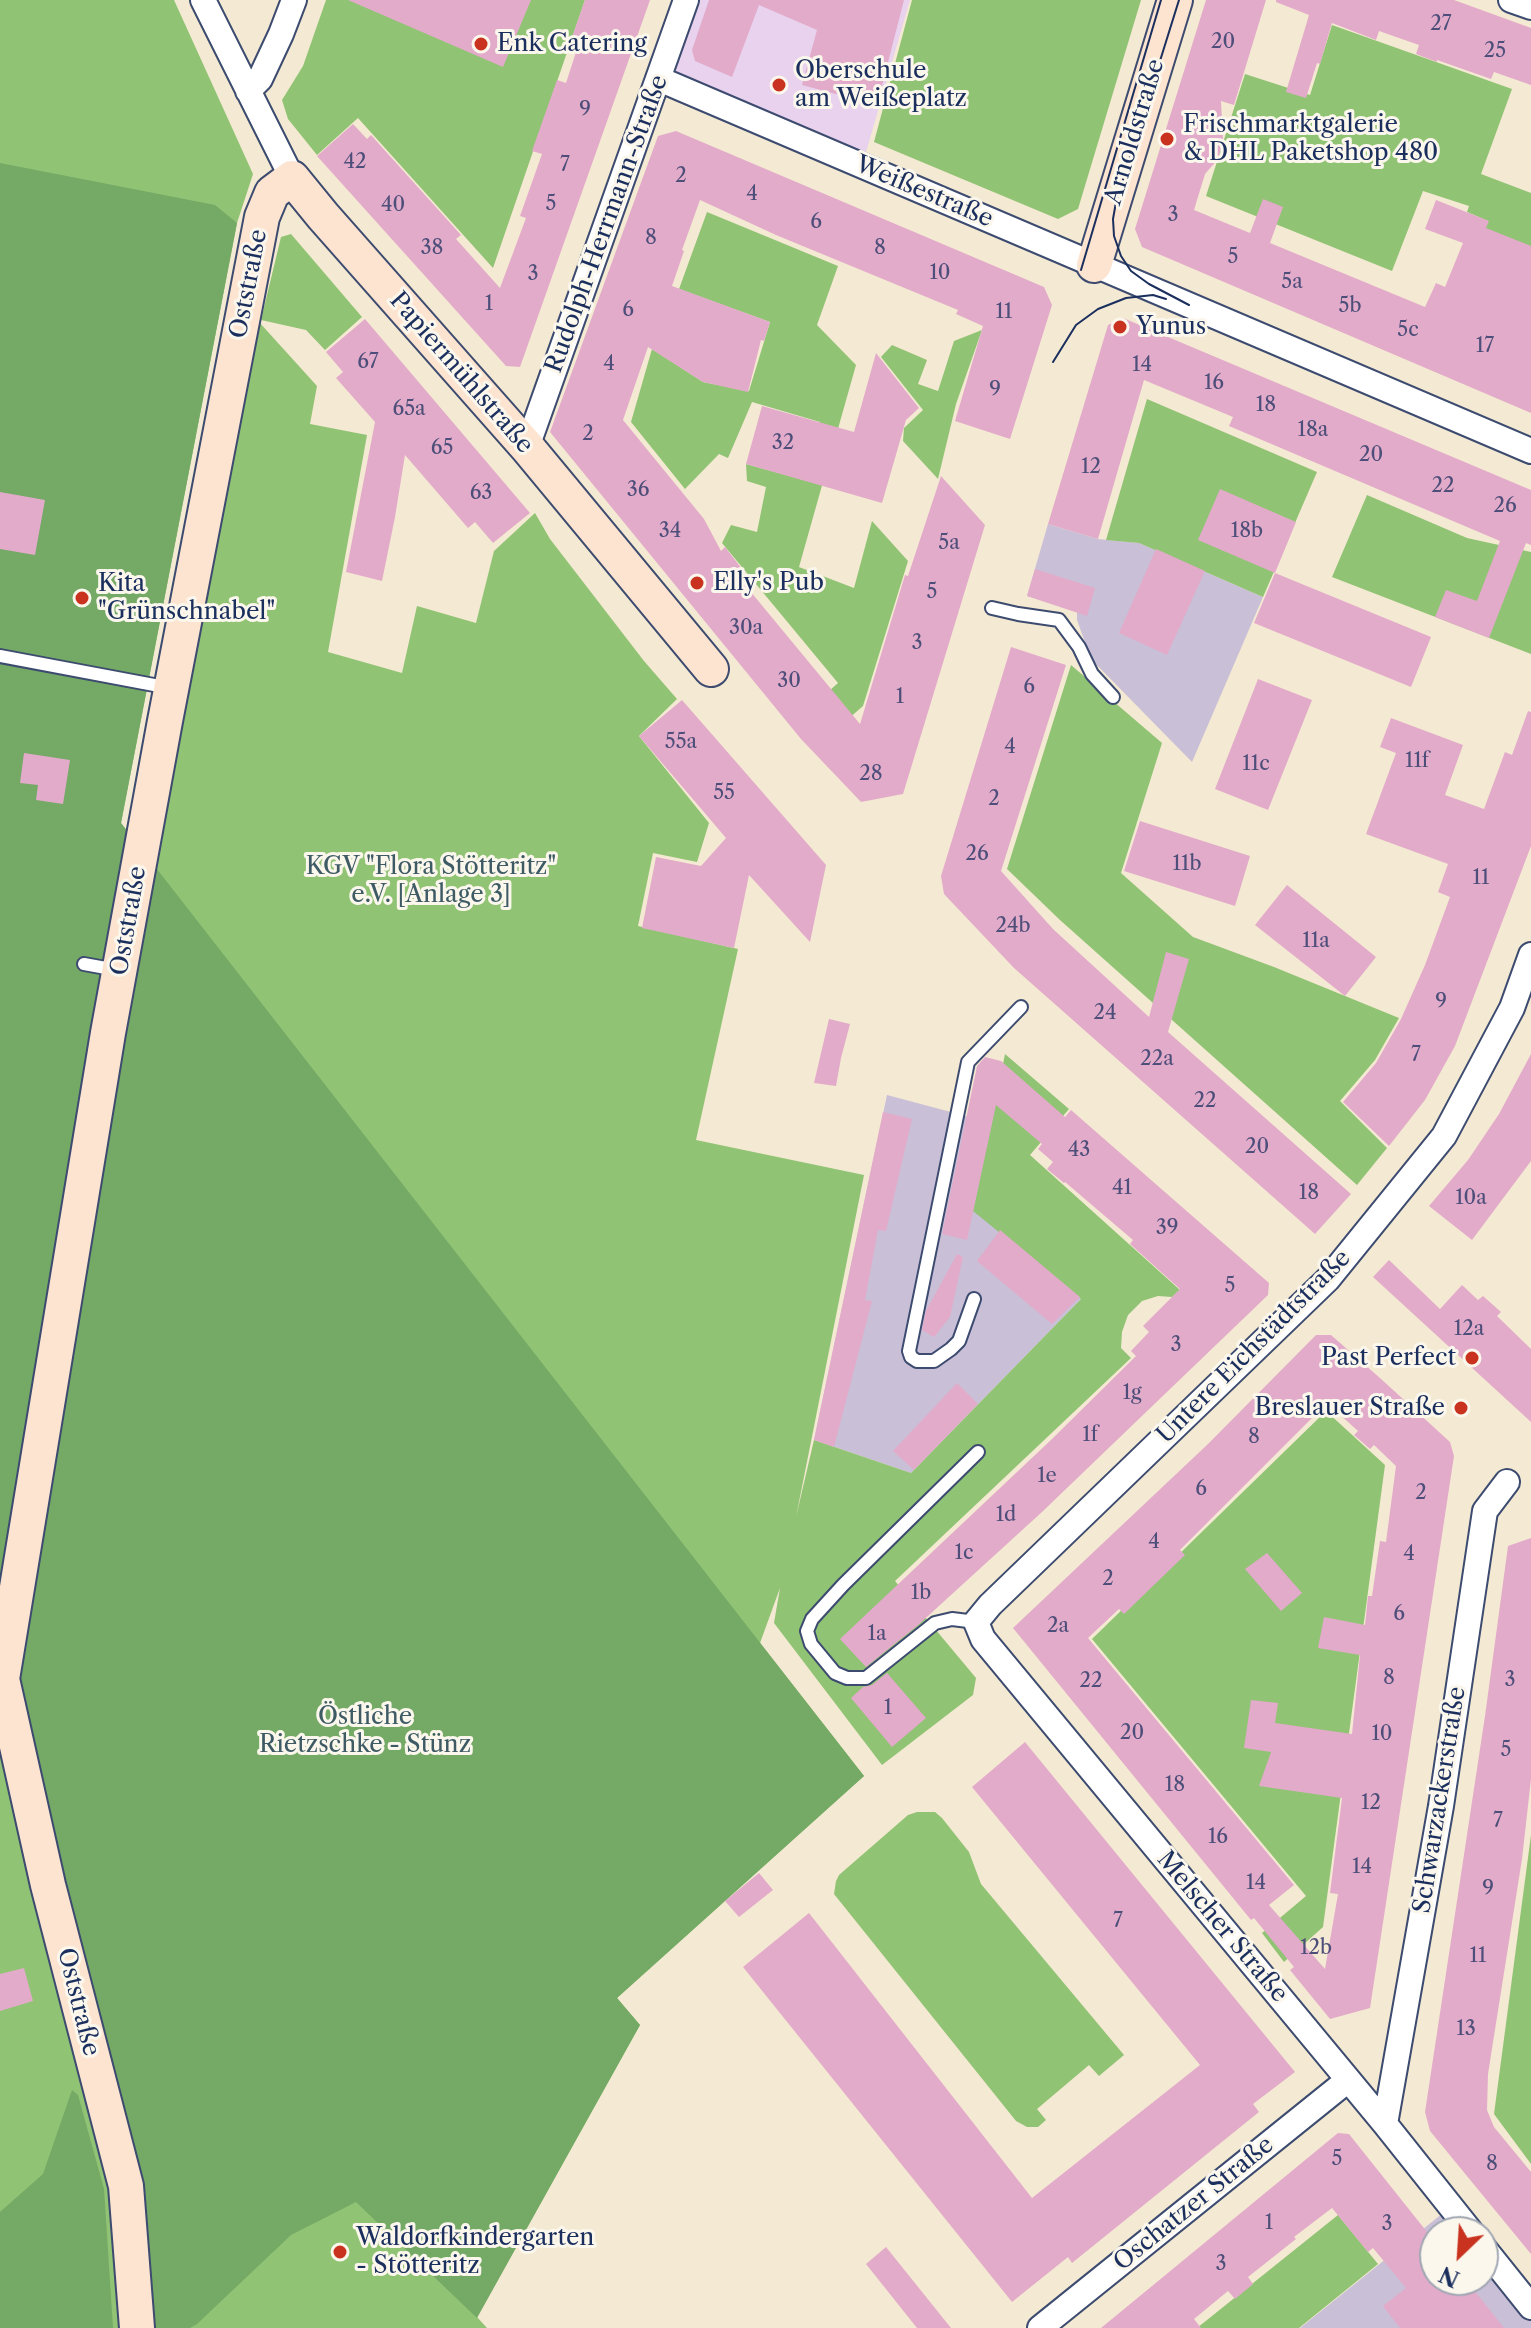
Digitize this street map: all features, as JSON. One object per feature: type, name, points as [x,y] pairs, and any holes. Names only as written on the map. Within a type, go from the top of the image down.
[{"type":"street","name":"Papiermühlstraße","points":[[203,0],[292,178],[527,447],[711,669]]},
{"type":"street","points":[[248,91],[260,79],[294,0]]},
{"type":"street","name":"Rudolph-Herrmann-Straße","points":[[527,447],[686,0]]},
{"type":"street","name":"Arnoldstraße","points":[[1094,265],[1175,0]]},
{"type":"street","points":[[1511,0],[1531,7]]},
{"type":"street","name":"Weißestraße","points":[[659,79],[1531,451]]},
{"type":"street","name":"Oststraße","points":[[137,2328],[126,2186],[48,1885],[1,1678],[120,970],[262,217],[272,193],[292,178]]},
{"type":"street","name":"Untere Eichstädtstraße","points":[[976,1622],[990,1605],[1328,1279],[1444,1136],[1512,1008],[1531,955]]},
{"type":"street","name":"Schwarzackerstraße","points":[[1385,2124],[1441,1806],[1485,1511],[1507,1482]]},
{"type":"street","name":"Melscher Straße","points":[[976,1622],[983,1639],[1458,2216]]},
{"type":"street","name":"Oschatzer Straße","points":[[1040,2328],[1348,2080]]},
{"type":"street","points":[[1499,2267],[1531,2307]]},
{"type":"lane","points":[[992,608],[1059,620],[1079,647],[1092,674],[1113,697]]},
{"type":"lane","points":[[0,656],[172,688]]},
{"type":"lane","points":[[84,964],[120,970]]},
{"type":"lane","points":[[974,1299],[959,1341],[951,1349],[934,1361],[917,1361],[911,1357],[909,1351],[968,1062],[1021,1007]]},
{"type":"lane","points":[[976,1622],[952,1619],[935,1623],[866,1678],[847,1678],[835,1673],[811,1644],[807,1631],[812,1619],[843,1585],[978,1452]]},
{"type":"shaded area","name":"Oberschule am Weißeplatz","points":[[686,0],[910,0],[862,166],[659,79]]},
{"type":"shaded area","points":[[1048,524],[1098,539],[1139,543],[1263,597],[1192,762],[1091,659],[1077,620],[1077,611],[1027,596]]},
{"type":"shaded area","points":[[887,1095],[992,1123],[1081,1299],[911,1473],[814,1440]]},
{"type":"shaded area","points":[[1448,2209],[1454,2216],[1439,2216]]},
{"type":"shaded area","points":[[1419,2232],[1419,2296],[1499,2296],[1499,2272],[1531,2312],[1531,2328],[1300,2328]]},
{"type":"green space","name":"Östliche Rietzschke - Stünz","points":[[0,0],[174,0],[253,174],[237,223],[121,823],[150,860],[259,322],[317,386],[310,424],[367,435],[328,652],[402,673],[417,606],[476,623],[494,551],[535,513],[550,539],[677,699],[639,736],[709,823],[697,862],[653,853],[638,926],[738,949],[696,1140],[864,1175],[796,1517],[814,1440],[911,1473],[1081,1299],[973,1211],[1005,1054],[1069,1109],[1030,1155],[1180,1290],[1172,1297],[1158,1296],[1142,1301],[1128,1315],[1121,1348],[1131,1358],[895,1581],[976,1678],[973,1695],[882,1765],[774,1623],[780,1588],[760,1643],[864,1776],[617,1998],[640,2025],[477,2317],[487,2328],[0,2328]]},
{"type":"green space","points":[[326,0],[585,0],[493,268],[358,118],[317,155],[288,119],[282,100],[303,66]]},
{"type":"green space","points":[[912,0],[1141,0],[1078,209],[1058,219],[874,142]]},
{"type":"green space","points":[[1332,25],[1512,89],[1481,174],[1531,193],[1531,247],[1485,230],[1488,221],[1467,212],[1469,206],[1423,191],[1392,271],[1206,196],[1245,74],[1310,95]]},
{"type":"green space","name":"Östliche Rietzschke - Stünz","points":[[0,163],[215,205],[237,223],[121,823],[864,1776],[617,1998],[640,2025],[477,2318],[356,2202],[291,2235],[197,2324],[190,2328],[147,2328],[144,2187],[0,1662]]},
{"type":"green space","points":[[707,212],[838,266],[817,325],[856,365],[799,567],[854,588],[872,521],[908,561],[863,706],[816,747],[793,723],[838,683],[722,543],[731,525],[757,532],[766,487],[747,481],[746,464],[804,480],[820,422],[752,402],[728,458],[719,454],[685,489],[631,422],[652,349],[703,382],[749,391],[770,322],[679,289]]},
{"type":"green space","points":[[291,234],[362,317],[325,350],[306,330],[261,320],[281,237]]},
{"type":"green space","points":[[982,330],[956,404],[938,479],[903,441],[904,428],[923,410],[881,357],[892,345],[927,360],[918,384],[938,391],[954,341]]},
{"type":"green space","points":[[1147,399],[1317,472],[1263,597],[1139,543],[1106,540]]},
{"type":"green space","points":[[1367,495],[1467,538],[1531,552],[1531,654],[1332,577]]},
{"type":"green space","points":[[1071,665],[1162,743],[1121,873],[1193,937],[1399,1018],[1375,1060],[1340,1101],[1387,1148],[1357,1185],[1007,869]]},
{"type":"green space","points":[[1326,1411],[1385,1465],[1323,1927],[1284,1962],[1262,1933],[1306,1896],[1092,1639]]},
{"type":"green space","points":[[935,1812],[942,1818],[969,1852],[981,1884],[1124,2055],[1099,2076],[1089,2065],[1037,2109],[1046,2120],[1038,2127],[1027,2127],[1016,2121],[834,1894],[839,1875],[908,1815]]},
{"type":"green space","points":[[1531,1835],[1531,2164],[1494,2114]]},
{"type":"green space","points":[[72,2090],[78,2095],[104,2189],[113,2328],[0,2328],[0,2212],[43,2174]]},
{"type":"green space","points":[[1338,2215],[1378,2264],[1299,2328],[1197,2328]]},
{"type":"building","name":"Enk Catering","points":[[348,0],[531,0],[503,67]]},
{"type":"building","points":[[585,0],[650,0],[520,367],[506,366],[317,156],[353,124],[367,139],[371,135],[461,235],[456,239],[500,288],[526,218],[520,216],[542,154],[532,151],[557,80],[566,83],[579,43],[571,40]]},
{"type":"building","points":[[709,0],[904,0],[877,105],[802,85],[817,30],[759,5],[732,77],[695,61],[692,50]]},
{"type":"building","points":[[1206,0],[1266,0],[1234,105],[1221,101],[1223,142],[1218,159],[1205,174],[1194,210],[1250,233],[1263,199],[1283,207],[1270,243],[1425,307],[1436,283],[1445,287],[1463,243],[1425,229],[1436,200],[1489,221],[1486,228],[1531,246],[1531,413],[1142,247],[1135,229]]},
{"type":"building","points":[[1276,0],[1454,0],[1531,28],[1531,85],[1494,72],[1491,79],[1437,62],[1416,54],[1419,45],[1379,31],[1376,40],[1332,23],[1306,98],[1286,92],[1309,15]]},
{"type":"building","points":[[676,131],[1044,287],[1052,305],[1010,439],[955,421],[983,326],[956,314],[958,310],[700,200],[672,286],[770,322],[764,341],[761,340],[748,392],[703,382],[648,347],[623,420],[704,519],[721,551],[725,547],[742,569],[736,574],[860,724],[905,575],[908,576],[941,476],[985,525],[903,794],[861,802],[801,739],[550,432],[658,136]]},
{"type":"building","points":[[1123,318],[1531,490],[1531,545],[1526,543],[1489,638],[1435,617],[1446,590],[1477,601],[1500,541],[1229,426],[1233,417],[1144,380],[1098,539],[1048,524],[1108,325]]},
{"type":"building","points":[[365,319],[530,513],[493,543],[475,522],[468,528],[405,455],[382,581],[346,572],[375,422],[336,378],[343,372],[326,352]]},
{"type":"building","points":[[876,353],[919,408],[906,420],[882,503],[746,464],[762,406],[854,432]]},
{"type":"building","points":[[1220,489],[1296,522],[1275,573],[1198,540]]},
{"type":"building","points":[[0,492],[45,500],[35,555],[0,549]]},
{"type":"building","points":[[1156,549],[1205,571],[1167,655],[1119,633]]},
{"type":"building","points":[[1035,569],[1095,588],[1087,616],[1027,596]]},
{"type":"building","points":[[1275,573],[1431,637],[1411,687],[1254,623]]},
{"type":"building","points":[[1011,647],[1066,665],[1001,871],[1053,929],[1149,1017],[1166,952],[1189,959],[1168,1032],[1351,1194],[1315,1234],[1014,968],[944,894],[941,876]]},
{"type":"building","points":[[1258,679],[1312,700],[1268,810],[1215,789]]},
{"type":"building","points":[[682,700],[826,865],[810,942],[749,875],[734,948],[642,928],[656,857],[701,866],[726,838],[639,736]]},
{"type":"building","points":[[1528,711],[1531,712],[1531,846],[1455,1046],[1425,1100],[1389,1146],[1343,1102],[1376,1063],[1401,1019],[1450,897],[1438,892],[1448,864],[1366,834],[1396,753],[1380,747],[1391,718],[1463,745],[1445,795],[1484,809],[1505,752],[1512,755]]},
{"type":"building","points":[[24,753],[70,760],[63,804],[36,800],[38,785],[20,783]]},
{"type":"building","points":[[1140,821],[1250,856],[1235,906],[1124,871]]},
{"type":"building","points":[[1287,885],[1376,957],[1345,996],[1255,925]]},
{"type":"building","points":[[829,1019],[850,1024],[836,1086],[814,1083]]},
{"type":"building","points":[[1531,1054],[1531,1161],[1472,1240],[1429,1206],[1468,1160],[1499,1114]]},
{"type":"building","points":[[985,1057],[1001,1061],[1065,1117],[1071,1110],[1269,1283],[1268,1295],[1042,1512],[917,1626],[866,1667],[840,1639],[1136,1356],[1131,1351],[1149,1332],[1143,1326],[1180,1289],[1130,1244],[1133,1240],[1047,1169],[1053,1162],[1038,1149],[1042,1144],[996,1105],[967,1240],[942,1234],[977,1066]]},
{"type":"building","points":[[883,1112],[912,1119],[886,1231],[878,1230],[865,1300],[872,1301],[834,1447],[814,1440]]},
{"type":"building","points":[[1000,1230],[1080,1297],[1052,1324],[977,1261]]},
{"type":"building","points":[[957,1254],[963,1257],[950,1317],[934,1337],[922,1330],[926,1311]]},
{"type":"building","points":[[1389,1260],[1440,1309],[1462,1285],[1478,1300],[1483,1296],[1501,1312],[1497,1316],[1531,1349],[1531,1422],[1373,1277]]},
{"type":"building","points":[[1316,1335],[1331,1335],[1450,1442],[1454,1456],[1370,2008],[1330,2019],[1290,1970],[1294,1967],[1254,1918],[1251,1920],[1013,1628],[1208,1444]],"holes":[[[1327,1403],[1358,1431],[1354,1435],[1370,1449],[1374,1445],[1396,1466],[1386,1542],[1380,1541],[1365,1625],[1324,1617],[1318,1648],[1360,1655],[1352,1734],[1275,1723],[1278,1703],[1251,1700],[1244,1748],[1271,1752],[1259,1786],[1342,1798],[1330,1893],[1338,1894],[1325,1969],[1269,1905],[1294,1885],[1088,1638],[1119,1609],[1124,1614],[1185,1555],[1180,1550]]]},
{"type":"building","points":[[957,1383],[978,1404],[914,1470],[893,1451]]},
{"type":"building","points":[[1531,1538],[1531,1779],[1522,1859],[1488,2074],[1487,2110],[1494,2127],[1531,2172],[1531,2254],[1430,2131],[1425,2112],[1508,1546]]},
{"type":"building","points":[[1267,1553],[1302,1593],[1281,1611],[1245,1569]]},
{"type":"building","points":[[887,1673],[926,1718],[892,1747],[851,1698]]},
{"type":"building","points":[[1025,1742],[1295,2072],[1253,2104],[1259,2112],[1072,2263],[1068,2257],[1012,2302],[743,1967],[809,1913],[1032,2198],[1200,2065],[972,1787]]},
{"type":"building","points":[[759,1873],[773,1890],[739,1917],[725,1901]]},
{"type":"building","points":[[24,1968],[33,2001],[0,2011],[0,1974]]},
{"type":"building","points":[[1338,2133],[1349,2134],[1419,2222],[1419,2296],[1479,2296],[1504,2328],[1400,2328],[1383,2306],[1406,2288],[1373,2248],[1368,2252],[1332,2208],[1248,2277],[1253,2284],[1235,2299],[1228,2291],[1194,2319],[1201,2328],[1101,2328]]},
{"type":"building","points":[[886,2247],[951,2328],[917,2328],[866,2264]]},
{"type":"tram line","points":[[1081,270],[1161,0]]},
{"type":"tram line","points":[[1179,0],[1113,219],[1114,236],[1121,256],[1131,271],[1189,305]]},
{"type":"tram line","points":[[1053,362],[1076,325],[1098,309],[1126,298],[1153,295],[1166,299]]},
{"type":"place","name":"Enk Catering","points":[[481,44]]},
{"type":"place","name":"Oberschule am Weißeplatz","points":[[779,85]]},
{"type":"place","name":"Frischmarktgalerie & DHL Paketshop 480","points":[[1167,139]]},
{"type":"place","name":"Yunus","points":[[1120,327]]},
{"type":"place","name":"Elly's Pub","points":[[697,583]]},
{"type":"place","name":"Kita \"Grünschnabel\"","points":[[82,598]]},
{"type":"place","name":"Past Perfect","points":[[1472,1358]]},
{"type":"place","name":"Breslauer Straße","points":[[1461,1408]]},
{"type":"place","name":"Waldorfkindergarten - Stötteritz","points":[[340,2252]]},
{"type":"park label","name":"KGV \"Flora Stötteritz\" e.V. [Anlage 3]","points":[[431,881]]}]
